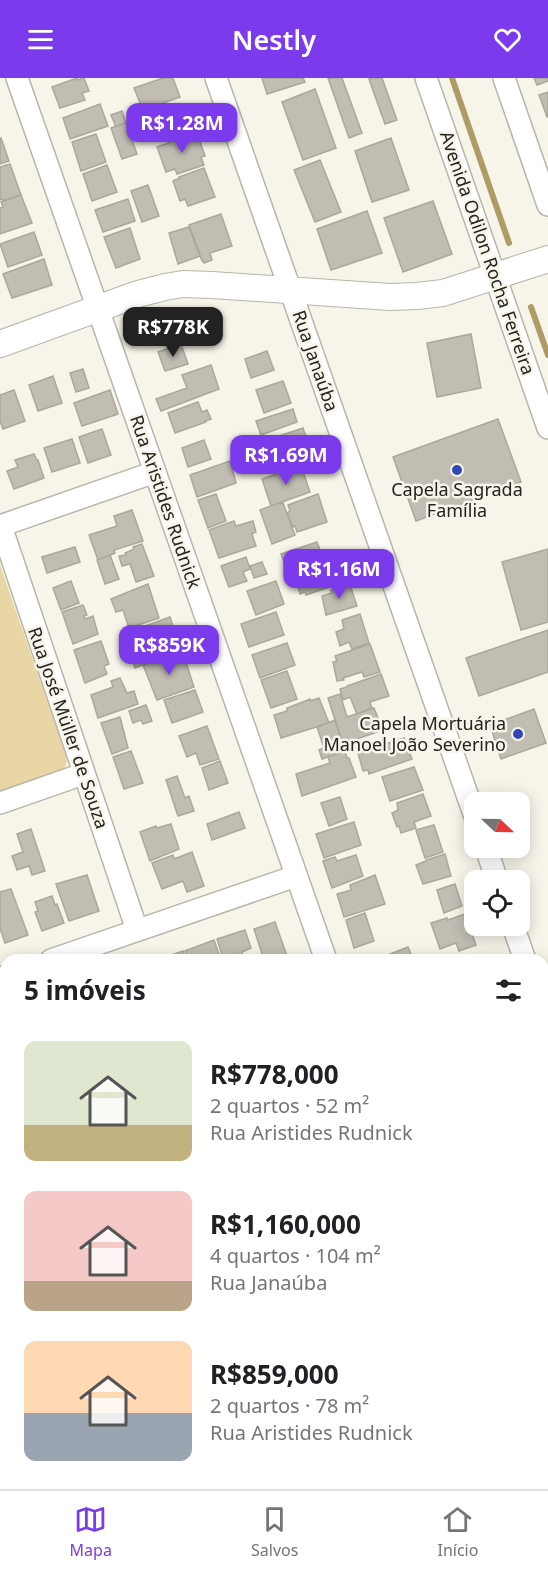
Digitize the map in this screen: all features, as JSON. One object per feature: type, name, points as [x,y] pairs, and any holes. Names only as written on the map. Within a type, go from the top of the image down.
[{"type":"street","name":"Rua Aristides Rudnick","points":[[17,78],[324,954]]},
{"type":"street","name":"Rua Janaúba","points":[[216,78],[466,792]]},
{"type":"street","name":"Avenida Odilon Rocha Ferreira","points":[[426,78],[548,428]]},
{"type":"street","points":[[504,78],[548,205]]},
{"type":"street","points":[[0,344],[138,294],[183,284],[390,297],[417,296],[443,293],[548,259]]},
{"type":"street","points":[[0,526],[155,472]]},
{"type":"street","name":"Rua José Müller de Souza","points":[[0,526],[137,930]]},
{"type":"street","points":[[0,803],[83,774]]},
{"type":"street","points":[[68,954],[296,876]]},
{"type":"street","points":[[517,936],[523,954]]},
{"type":"shaded area","points":[[0,565],[67,761],[64,770],[0,794]]},
{"type":"building","points":[[77,78],[77,80],[84,78],[89,91],[82,93],[85,100],[60,108],[52,87]]},
{"type":"building","points":[[163,78],[173,78],[180,97],[143,110],[134,88]]},
{"type":"building","points":[[262,78],[303,78],[305,82],[267,94]]},
{"type":"building","points":[[328,78],[342,78],[362,133],[349,138]]},
{"type":"building","points":[[382,78],[397,120],[385,124],[369,79]]},
{"type":"building","points":[[534,78],[548,78],[548,81],[537,85]]},
{"type":"building","points":[[315,89],[336,148],[303,160],[282,102]]},
{"type":"building","points":[[548,92],[548,117],[547,117],[539,95]]},
{"type":"building","points":[[100,104],[108,126],[70,139],[63,118]]},
{"type":"building","points":[[183,106],[190,128],[150,141],[142,120]]},
{"type":"building","points":[[122,111],[126,123],[116,127],[111,115]]},
{"type":"building","points":[[126,123],[137,154],[122,159],[111,128]]},
{"type":"building","points":[[197,133],[205,156],[201,157],[204,165],[177,174],[175,169],[166,172],[157,147]]},
{"type":"building","points":[[96,134],[106,162],[81,171],[72,142]]},
{"type":"building","points":[[391,138],[409,190],[372,202],[355,151]]},
{"type":"building","points":[[0,139],[9,161],[0,164]]},
{"type":"building","points":[[320,160],[341,212],[315,222],[294,170]]},
{"type":"building","points":[[10,164],[21,195],[3,201],[0,200],[0,167]]},
{"type":"building","points":[[107,165],[117,192],[92,201],[83,174]]},
{"type":"building","points":[[204,168],[215,197],[188,206],[185,199],[180,201],[173,181]]},
{"type":"building","points":[[148,185],[159,216],[142,222],[131,191]]},
{"type":"building","points":[[21,195],[32,223],[0,234],[0,208],[3,207],[1,202]]},
{"type":"building","points":[[128,199],[135,221],[103,232],[95,210]]},
{"type":"building","points":[[433,201],[452,254],[403,272],[384,218]]},
{"type":"building","points":[[367,211],[382,253],[331,270],[317,229]]},
{"type":"building","points":[[221,214],[232,246],[210,253],[212,260],[204,263],[189,225]]},
{"type":"building","points":[[189,227],[200,256],[178,264],[169,233]]},
{"type":"building","points":[[130,228],[140,259],[116,268],[104,237]]},
{"type":"building","points":[[34,232],[42,255],[8,267],[0,244]]},
{"type":"building","points":[[44,259],[52,285],[12,298],[3,274]]},
{"type":"building","points":[[471,334],[481,388],[437,397],[427,343]]},
{"type":"building","points":[[181,344],[188,364],[165,371],[158,352]]},
{"type":"building","points":[[267,351],[274,370],[251,378],[245,359]]},
{"type":"building","points":[[211,365],[219,389],[161,411],[156,399],[187,388],[182,375]]},
{"type":"building","points":[[83,369],[89,388],[76,392],[70,373]]},
{"type":"building","points":[[53,376],[62,403],[38,411],[29,385]]},
{"type":"building","points":[[283,381],[291,403],[264,413],[256,390]]},
{"type":"building","points":[[14,390],[25,421],[3,429],[0,421],[0,395]]},
{"type":"building","points":[[110,390],[118,414],[82,426],[74,403]]},
{"type":"building","points":[[198,402],[202,412],[207,410],[211,419],[175,433],[168,413]]},
{"type":"building","points":[[293,409],[297,422],[261,435],[256,421]]},
{"type":"building","name":"Capela Sagrada Família","points":[[498,419],[521,482],[416,521],[393,457]]},
{"type":"building","points":[[303,428],[313,458],[280,469],[270,439]]},
{"type":"building","points":[[102,429],[111,455],[88,463],[79,437]]},
{"type":"building","points":[[72,439],[80,463],[52,472],[44,448]]},
{"type":"building","points":[[204,440],[211,459],[188,467],[182,448]]},
{"type":"building","points":[[34,454],[44,478],[14,489],[7,471],[18,467],[15,460]]},
{"type":"building","points":[[230,461],[236,483],[197,497],[190,475]]},
{"type":"building","points":[[301,466],[310,492],[271,506],[262,479]]},
{"type":"building","points":[[216,494],[226,521],[208,528],[198,500]]},
{"type":"building","points":[[318,494],[327,522],[297,532],[287,513],[290,511],[288,505]]},
{"type":"building","points":[[283,503],[295,535],[272,544],[260,510]]},
{"type":"building","points":[[132,510],[143,541],[114,550],[115,553],[98,560],[89,535],[117,526],[114,516]]},
{"type":"building","points":[[234,521],[236,526],[253,521],[256,532],[252,534],[256,546],[219,558],[209,530]]},
{"type":"building","points":[[317,542],[322,555],[286,567],[281,554]]},
{"type":"building","points":[[142,544],[154,576],[136,582],[130,564],[122,566],[119,556],[126,555],[125,553],[134,549],[133,547]]},
{"type":"building","points":[[75,547],[80,562],[47,573],[42,557]]},
{"type":"building","points":[[548,549],[548,622],[521,630],[502,562]]},
{"type":"building","points":[[110,555],[119,579],[105,584],[97,560]]},
{"type":"building","points":[[246,557],[250,569],[243,572],[247,581],[229,587],[221,566]]},
{"type":"building","points":[[333,559],[341,583],[306,595],[305,592],[300,594],[294,574]]},
{"type":"building","points":[[262,562],[267,574],[254,578],[250,566]]},
{"type":"building","points":[[71,581],[79,603],[61,610],[53,588]]},
{"type":"building","points":[[276,581],[284,604],[256,615],[247,591]]},
{"type":"building","points":[[148,584],[159,618],[129,628],[123,610],[116,612],[111,599]]},
{"type":"building","points":[[350,585],[357,606],[326,615],[322,596],[332,593],[331,590]]},
{"type":"building","points":[[83,605],[87,615],[84,616],[85,619],[93,616],[98,634],[73,644],[62,612]]},
{"type":"building","points":[[276,612],[284,635],[249,647],[241,624]]},
{"type":"building","points":[[360,614],[369,643],[352,649],[349,642],[340,646],[336,632],[344,629],[342,620]]},
{"type":"building","points":[[170,617],[180,647],[149,658],[137,629]]},
{"type":"building","points":[[134,627],[147,663],[135,668],[122,632]]},
{"type":"building","points":[[548,630],[548,672],[479,696],[466,658]]},
{"type":"building","points":[[101,641],[109,664],[104,666],[107,674],[85,683],[74,650]]},
{"type":"building","points":[[287,643],[295,665],[260,678],[252,655]]},
{"type":"building","points":[[370,644],[380,672],[364,677],[362,672],[337,681],[333,662],[337,661],[335,656]]},
{"type":"building","points":[[183,653],[194,687],[157,700],[143,665]]},
{"type":"building","points":[[287,671],[297,699],[271,708],[261,680]]},
{"type":"building","points":[[381,674],[389,696],[370,702],[372,708],[357,714],[350,697],[343,700],[340,689]]},
{"type":"building","points":[[120,678],[127,693],[134,691],[138,704],[98,718],[91,695],[113,687],[111,681]]},
{"type":"building","points":[[195,690],[203,712],[172,723],[164,700]]},
{"type":"building","points":[[340,694],[347,717],[374,708],[383,730],[342,742],[328,698]]},
{"type":"building","points":[[319,698],[329,723],[281,738],[274,715],[310,699],[310,701]]},
{"type":"building","points":[[146,705],[152,721],[143,724],[141,720],[133,723],[129,711]]},
{"type":"building","name":"Capela Mortuária Manoel João Severino","points":[[534,709],[546,743],[501,759],[490,725]]},
{"type":"building","points":[[120,717],[128,748],[112,754],[101,723]]},
{"type":"building","points":[[335,720],[345,751],[322,759],[319,750],[324,748],[317,727]]},
{"type":"building","points":[[207,726],[219,759],[200,765],[196,753],[187,757],[179,736]]},
{"type":"building","points":[[404,738],[412,759],[369,774],[368,770],[363,771],[358,753]]},
{"type":"building","points":[[131,751],[143,783],[124,789],[113,757]]},
{"type":"building","points":[[345,751],[356,777],[302,796],[296,774],[330,763],[328,757]]},
{"type":"building","points":[[220,761],[228,783],[209,790],[202,768]]},
{"type":"building","points":[[414,767],[423,790],[390,801],[382,777]]},
{"type":"building","points":[[177,776],[185,798],[189,796],[194,811],[178,816],[166,780]]},
{"type":"building","points":[[423,794],[431,816],[414,822],[416,828],[401,833],[392,813],[398,810],[397,803]]},
{"type":"building","points":[[340,797],[347,819],[329,826],[321,803]]},
{"type":"building","points":[[239,812],[245,828],[212,840],[207,824]]},
{"type":"building","points":[[354,822],[361,845],[324,858],[316,834]]},
{"type":"building","points":[[171,824],[179,849],[150,861],[140,832],[156,826],[157,828]]},
{"type":"building","points":[[434,825],[443,852],[425,858],[416,830]]},
{"type":"building","points":[[31,829],[45,871],[32,875],[29,866],[17,870],[12,856],[23,852],[17,834]]},
{"type":"building","points":[[192,852],[204,886],[187,892],[183,881],[162,889],[152,863],[173,855],[174,859]]},
{"type":"building","points":[[445,854],[451,876],[423,884],[416,865]]},
{"type":"building","points":[[356,855],[363,876],[332,888],[323,861],[335,857],[337,861]]},
{"type":"building","points":[[87,875],[99,911],[69,921],[56,884]]},
{"type":"building","points":[[375,875],[385,904],[344,917],[337,894],[351,890],[350,885]]},
{"type":"building","points":[[455,884],[462,906],[444,913],[437,890]]},
{"type":"building","points":[[11,889],[28,935],[5,943],[0,928],[0,892]]},
{"type":"building","points":[[52,896],[64,923],[42,931],[35,912],[38,911],[35,902]]},
{"type":"building","points":[[365,913],[374,941],[354,948],[346,920]]},
{"type":"building","points":[[464,914],[464,936],[473,936],[476,945],[459,951],[456,943],[440,949],[431,923],[447,918],[448,920]]},
{"type":"building","points":[[275,922],[286,954],[262,954],[254,929]]},
{"type":"building","points":[[245,930],[251,948],[242,952],[243,954],[222,954],[217,939]]},
{"type":"building","points":[[214,940],[219,954],[186,954],[185,951]]},
{"type":"building","points":[[408,947],[411,954],[390,954]]},
{"type":"waterway","points":[[452,78],[509,243]]},
{"type":"waterway","points":[[531,307],[548,355]]},
{"type":"place","name":"Capela Sagrada Família","points":[[457,470]]},
{"type":"place","name":"Capela Mortuária Manoel João Severino","points":[[518,734]]}]
